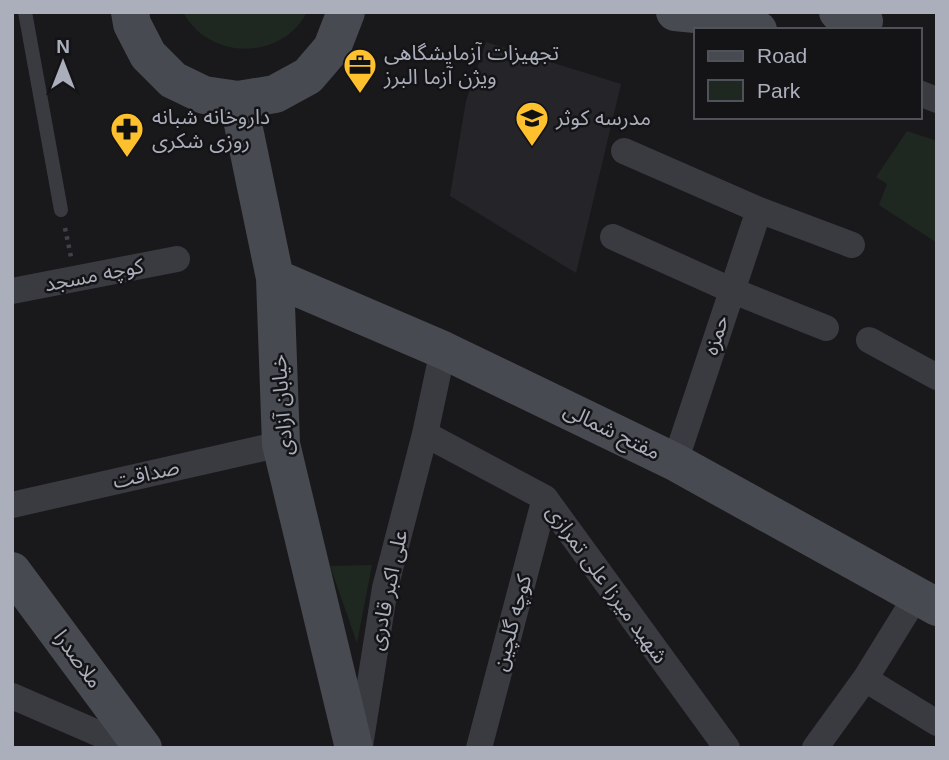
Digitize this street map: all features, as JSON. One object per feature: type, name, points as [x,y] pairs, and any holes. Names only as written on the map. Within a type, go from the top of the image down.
[{"type":"street","points":[[130,12],[132,24],[148,55],[173,80],[204,95],[238,100],[275,94],[308,76],[332,48],[347,13]]},
{"type":"street","points":[[675,12],[726,17],[753,28]]},
{"type":"street","name":"خیابان آزادی","points":[[238,100],[275,278],[281,444],[357,748]]},
{"type":"street","points":[[624,151],[759,209],[852,245]]},
{"type":"street","name":"حمزه","points":[[675,462],[759,209]]},
{"type":"street","points":[[613,237],[731,290],[826,328]]},
{"type":"street","name":"کوچه مسجد","points":[[12,291],[177,258]]},
{"type":"street","name":"مفتح شمالی","points":[[275,278],[443,350],[675,462],[927,601]]},
{"type":"street","points":[[869,340],[937,377]]},
{"type":"street","points":[[425,434],[443,350]]},
{"type":"street","name":"شهید میرزا علی تمرازی","points":[[425,434],[545,498],[727,748]]},
{"type":"street","name":"علی اکبر قادری","points":[[357,748],[385,588],[425,434]]},
{"type":"street","name":"صداقت","points":[[12,505],[281,444]]},
{"type":"street","name":"کوچه گلچین","points":[[479,748],[545,498]]},
{"type":"street","name":"ملاصدرا","points":[[12,571],[143,748]]},
{"type":"street","points":[[827,744],[865,679],[927,601]]},
{"type":"street","points":[[865,679],[937,723]]},
{"type":"street","points":[[12,695],[132,748]]},
{"type":"lane","points":[[25,12],[61,209]]},
{"type":"path","points":[[61,209],[75,278]]},
{"type":"shaded area","name":"مدرسه کوثر","points":[[486,42],[621,84],[576,273],[450,196],[466,101]]},
{"type":"green space","points":[[183,12],[307,12],[296,28],[281,40],[245,49],[210,40],[195,28]]},
{"type":"green space","points":[[907,131],[937,141],[937,243],[879,205],[887,184],[876,177]]},
{"type":"green space","points":[[372,565],[357,643],[330,566]]},
{"type":"place","name":"تجهیزات آزمایشگاهی ویژن آزما البرز","points":[[360,95]]},
{"type":"place","name":"مدرسه کوثر","points":[[532,148]]},
{"type":"place","name":"داروخانه شبانه روزی شکری","points":[[127,159]]}]
